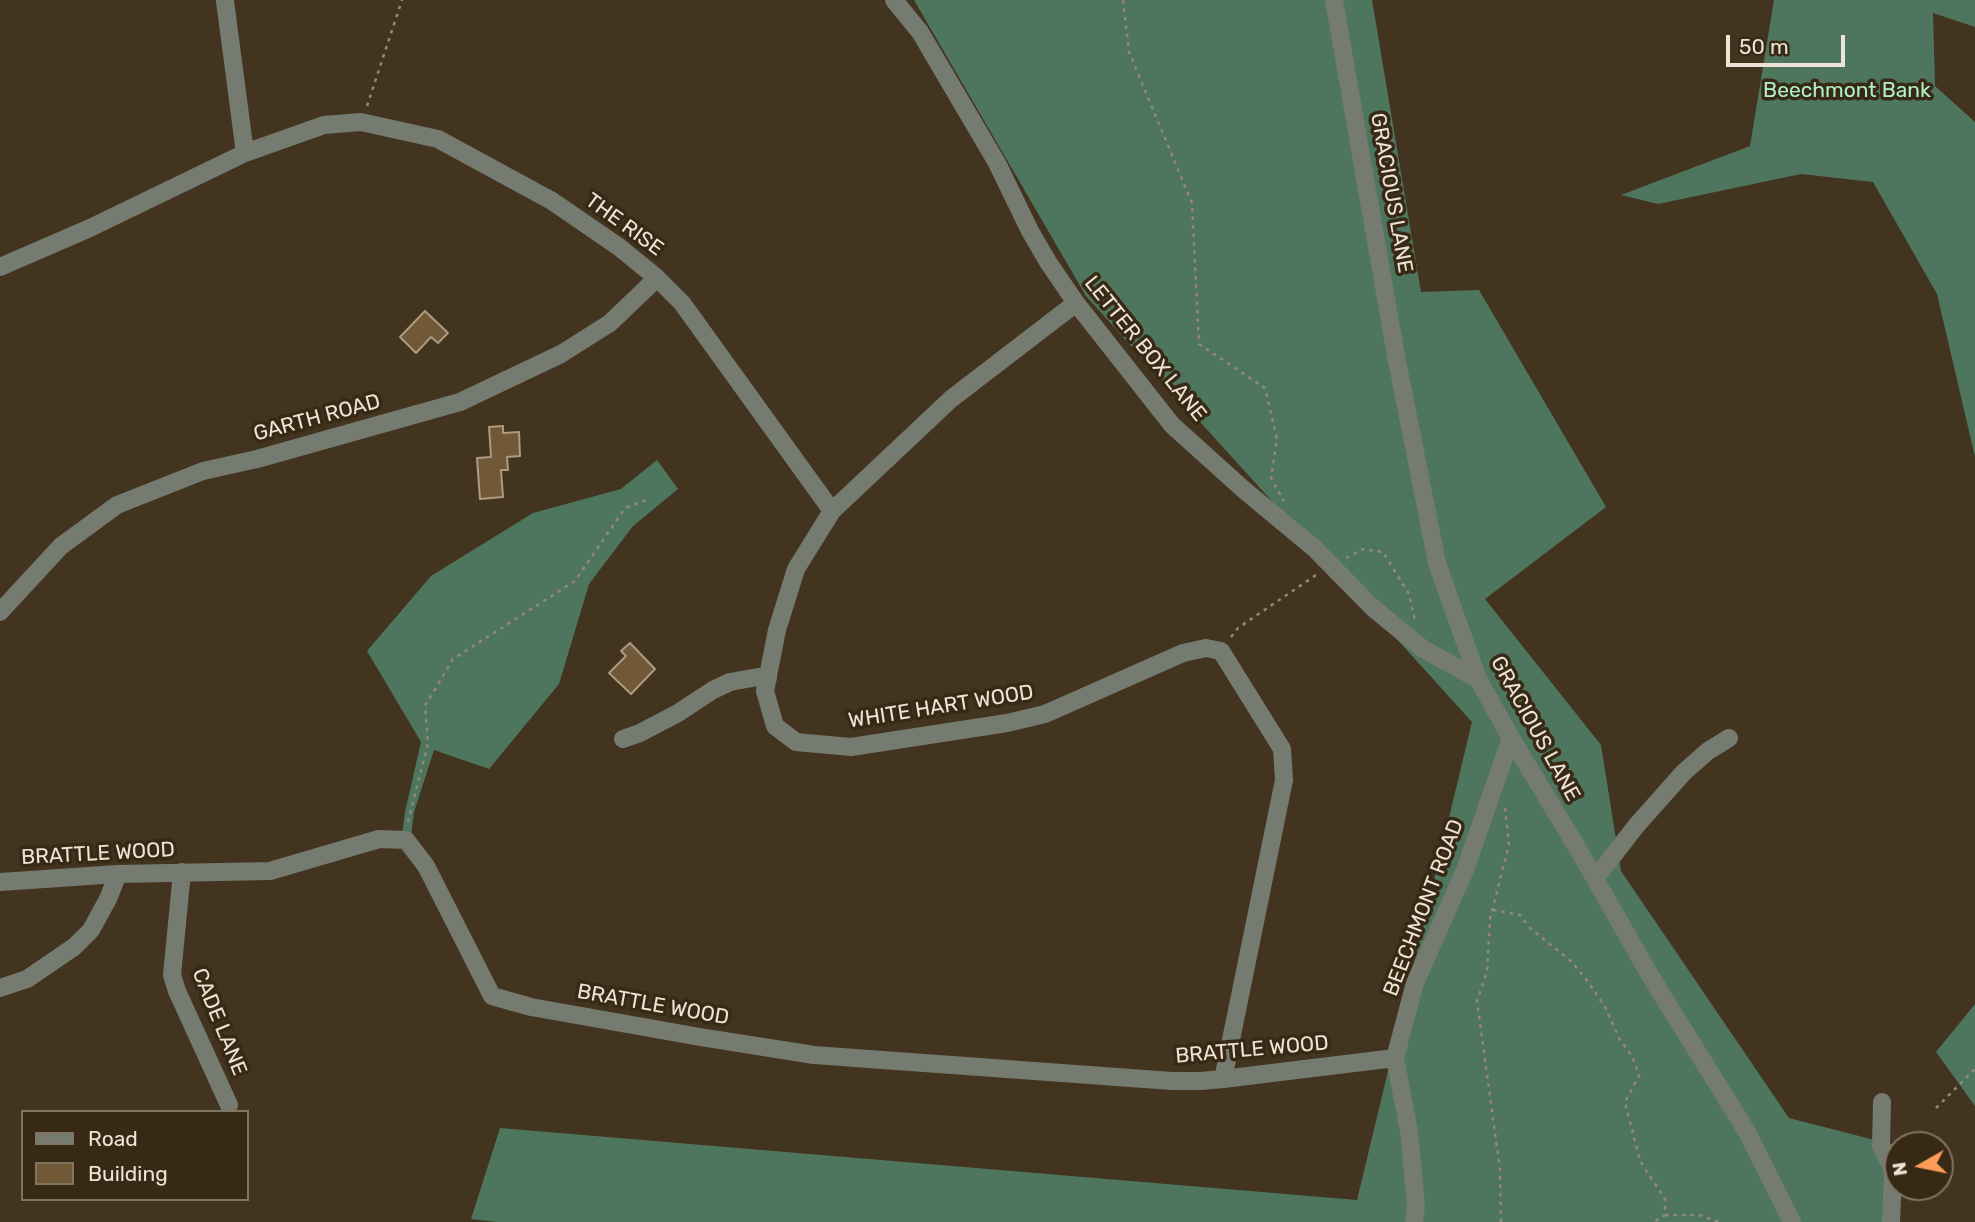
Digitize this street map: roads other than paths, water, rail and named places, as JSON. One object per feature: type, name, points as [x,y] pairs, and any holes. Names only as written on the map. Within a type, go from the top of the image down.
[{"type":"street","name":"LETTER BOX LANE","points":[[894,0],[920,32],[997,163],[1030,231],[1076,303],[1172,425],[1314,548],[1373,608],[1423,649],[1478,679]]},
{"type":"street","name":"GRACIOUS LANE","points":[[1334,0],[1405,405],[1437,563],[1478,679],[1651,977],[1748,1132],[1792,1222]]},
{"type":"street","points":[[224,2],[245,153]]},
{"type":"street","name":"THE RISE","points":[[0,267],[90,228],[245,153],[324,125],[361,122],[438,139],[552,201],[619,247],[657,278],[682,303],[832,511]]},
{"type":"street","name":"GARTH ROAD","points":[[0,612],[61,546],[117,505],[203,471],[257,459],[460,402],[561,354],[610,323],[657,278]]},
{"type":"street","points":[[832,511],[951,400],[1076,303]]},
{"type":"street","name":"WHITE HART WOOD","points":[[832,511],[796,569],[777,629],[765,691],[775,726],[796,742],[850,747],[1007,723],[1045,714],[1183,653],[1206,648],[1221,651],[1282,749],[1284,780],[1223,1079]]},
{"type":"street","points":[[623,739],[678,713],[730,682],[768,678]]},
{"type":"street","name":"BEECHMONT ROAD","points":[[1414,1222],[1416,1206],[1409,1131],[1395,1058],[1415,983],[1465,870],[1511,738]]},
{"type":"street","points":[[1595,879],[1636,826],[1684,772],[1707,751],[1729,738]]},
{"type":"street","name":"BRATTLE WOOD","points":[[0,881],[118,874],[270,871],[379,839],[406,839],[426,866],[492,996],[544,1009],[814,1055],[1172,1081],[1223,1079],[1395,1058]]},
{"type":"street","name":"CADE LANE","points":[[182,872],[172,975],[229,1105]]},
{"type":"street","points":[[0,988],[27,979],[74,947],[91,930],[118,874]]},
{"type":"street","points":[[1882,1102],[1881,1146],[1894,1174],[1891,1222]]},
{"type":"park label","name":"Beechmont Bank","points":[[1847,91]]}]
